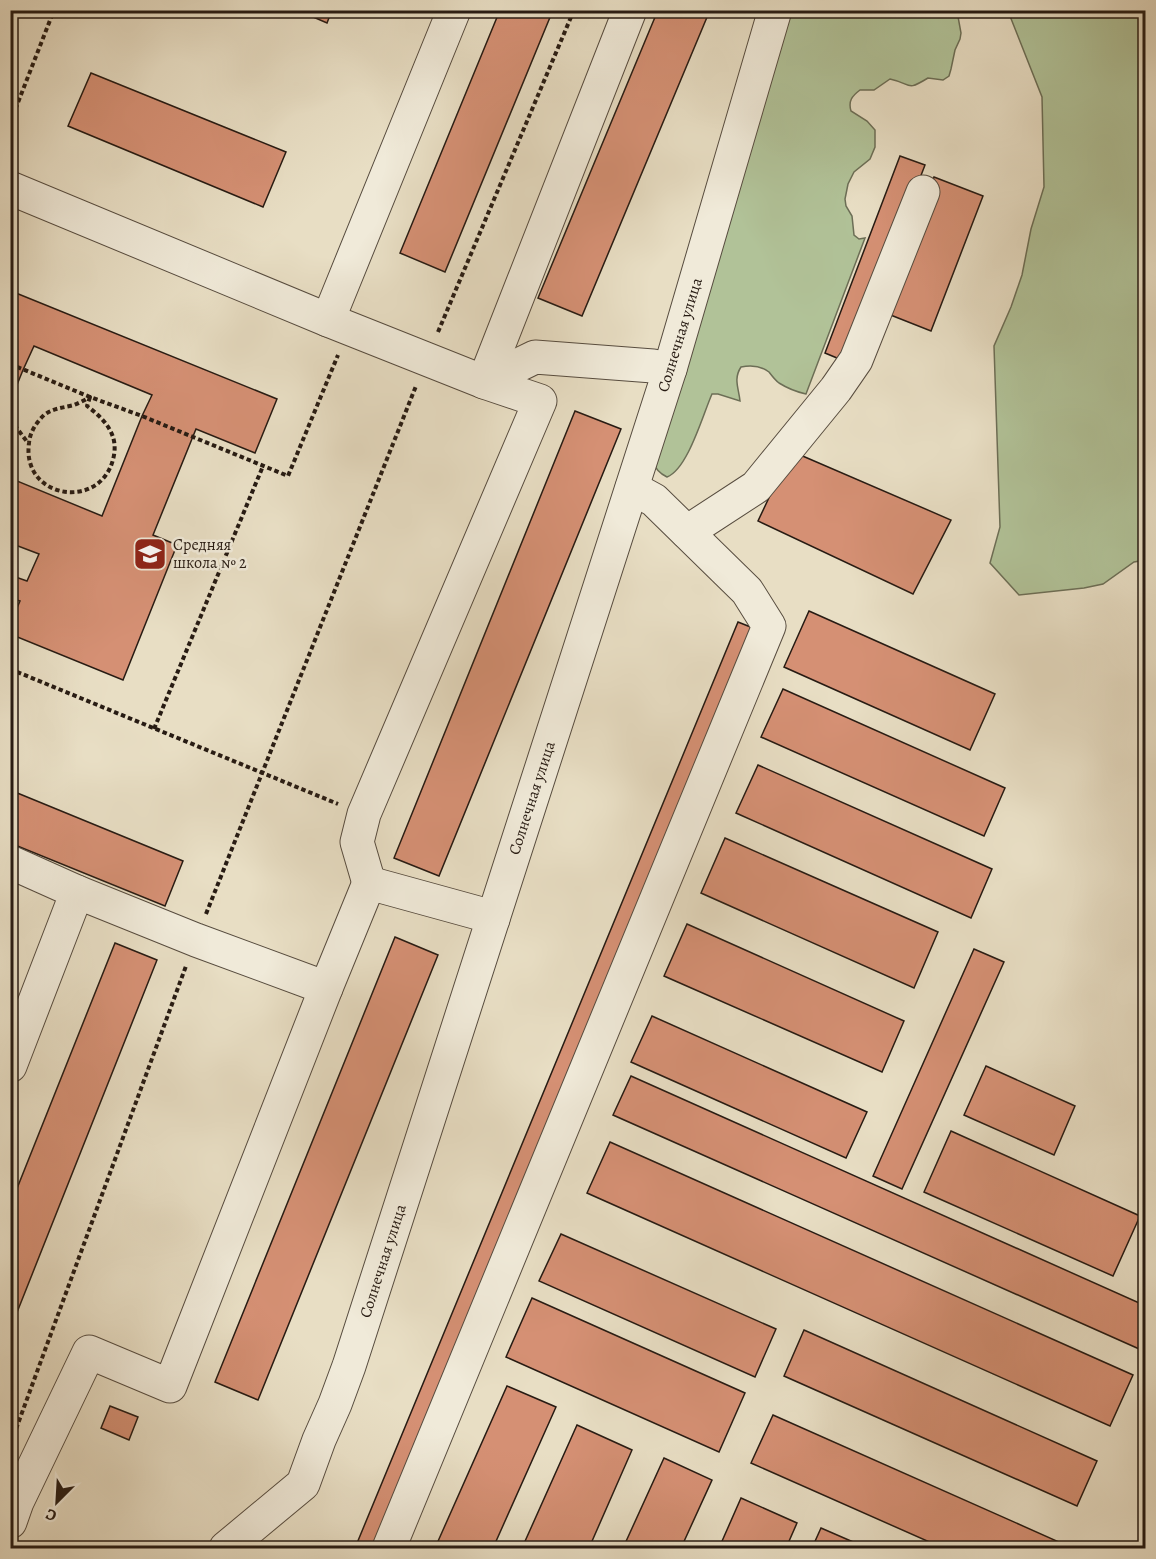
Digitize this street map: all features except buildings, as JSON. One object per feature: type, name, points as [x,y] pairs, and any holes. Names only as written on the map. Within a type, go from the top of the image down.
[{"type":"street","points":[[328,320],[454,10]]},
{"type":"street","points":[[484,382],[630,10]]},
{"type":"street","name":"Солнечная улица","points":[[226,1548],[303,1484],[349,1366],[670,369],[775,10]]},
{"type":"street","points":[[10,188],[328,320],[484,382],[540,401],[364,814],[357,842],[369,883],[170,1386],[88,1352],[17,1502],[10,1522]]},
{"type":"street","points":[[687,532],[756,487],[836,389],[856,360],[923,192]]},
{"type":"street","points":[[484,382],[535,357],[670,369]]},
{"type":"street","points":[[390,1548],[769,626],[747,591],[654,500],[632,488]]},
{"type":"street","points":[[10,862],[196,940],[326,988]]},
{"type":"street","points":[[369,883],[493,919]]},
{"type":"street","points":[[10,1066],[77,892]]},
{"type":"path","points":[[10,123],[54,10]]},
{"type":"path","points":[[10,1433],[16,1429],[196,940],[261,772],[427,359],[574,10]]},
{"type":"path","points":[[10,364],[288,476],[338,355]]},
{"type":"path","points":[[90,397],[87,406],[108,425],[113,438],[115,452],[112,465],[104,478],[92,488],[78,492],[63,492],[50,487],[38,478],[30,465],[27,450],[29,436],[36,423],[46,413],[90,397]]},
{"type":"path","points":[[10,420],[28,443]]},
{"type":"path","points":[[154,729],[263,466]]},
{"type":"path","points":[[10,669],[364,814]]},
{"type":"green space","points":[[790,11],[957,11],[961,33],[949,76],[943,80],[928,78],[909,86],[890,79],[874,90],[860,90],[851,99],[851,111],[867,121],[875,130],[875,147],[870,159],[854,172],[848,184],[845,199],[852,216],[854,235],[859,239],[865,238],[806,394],[782,385],[763,368],[741,367],[737,380],[740,401],[712,394],[688,452],[675,472],[667,477],[652,461]]},
{"type":"green space","points":[[1008,11],[1146,11],[1145,560],[1134,562],[1103,584],[1019,595],[990,563],[1000,527],[994,346],[1022,275],[1031,229],[1044,187],[1042,97]]},
{"type":"place","name":"Средняя школа № 2","points":[[150,554]]}]
